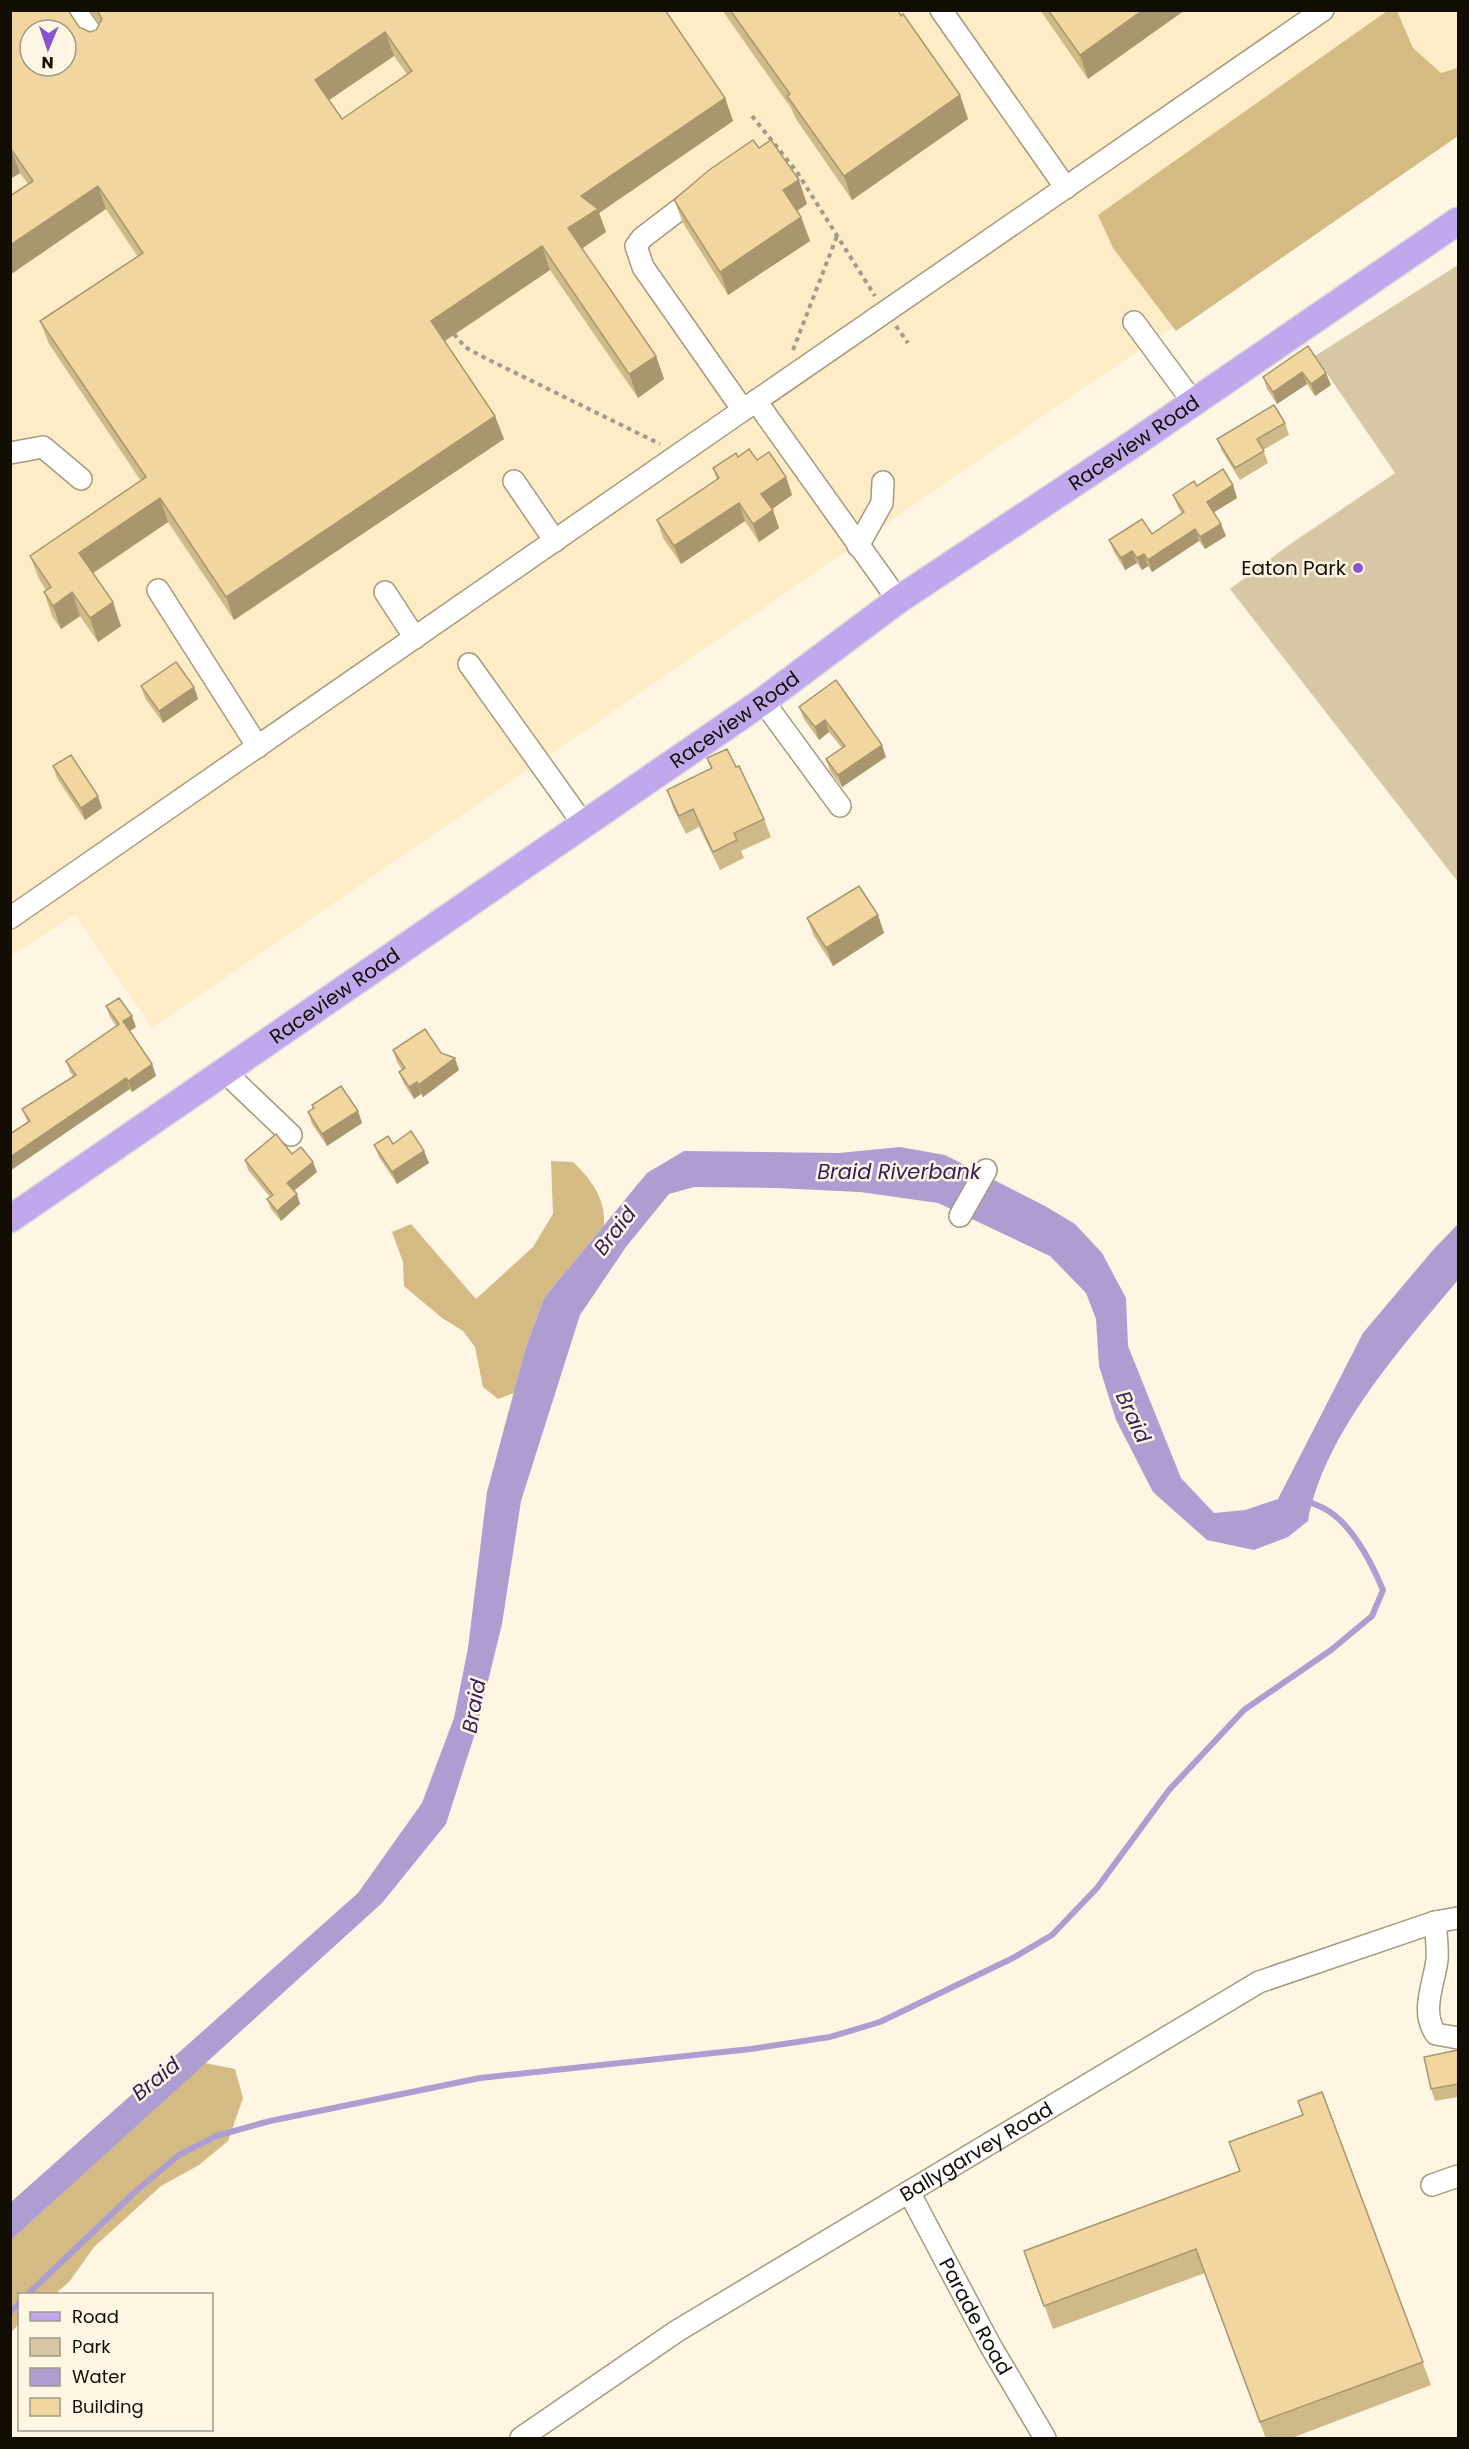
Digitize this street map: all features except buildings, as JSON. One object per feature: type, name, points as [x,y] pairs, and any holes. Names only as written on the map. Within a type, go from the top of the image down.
[{"type":"main road","name":"Raceview Road","points":[[10,1219],[763,701],[898,600],[1458,221]]},
{"type":"street","points":[[75,10],[98,43]]},
{"type":"street","points":[[941,10],[1066,188]]},
{"type":"street","points":[[10,918],[1323,10]]},
{"type":"street","points":[[706,190],[642,238],[636,246],[637,255],[643,267],[898,600]]},
{"type":"street","points":[[1134,322],[1193,402]]},
{"type":"street","points":[[10,453],[43,447],[81,479]]},
{"type":"street","points":[[514,481],[555,541]]},
{"type":"street","points":[[858,546],[882,503],[883,482]]},
{"type":"street","points":[[158,590],[258,747]]},
{"type":"street","points":[[385,592],[415,638]]},
{"type":"street","points":[[470,664],[584,825]]},
{"type":"street","points":[[763,701],[840,806]]},
{"type":"street","points":[[225,1072],[291,1135]]},
{"type":"street","points":[[960,1216],[986,1170]]},
{"type":"street","name":"Ballygarvey Road","points":[[520,2439],[677,2331],[1259,1982],[1435,1922],[1458,1918]]},
{"type":"street","points":[[1435,1922],[1437,1960],[1428,2005],[1430,2021],[1436,2034],[1458,2038]]},
{"type":"street","points":[[1432,2185],[1458,2176]]},
{"type":"street","name":"Parade Road","points":[[909,2192],[990,2344],[1045,2439]]},
{"type":"path","points":[[752,116],[797,172],[908,343]]},
{"type":"path","points":[[790,355],[837,236]]},
{"type":"path","points":[[454,334],[465,347],[481,356],[667,448]]},
{"type":"shaded area","points":[[11,11],[1458,11],[1458,135],[1094,381],[152,1028],[75,915],[11,955]]},
{"type":"shaded area","points":[[1387,11],[1397,11],[1413,48],[1441,73],[1458,68],[1458,136],[1176,331],[1113,248],[1098,215]]},
{"type":"shaded area","points":[[551,1161],[573,1162],[586,1175],[600,1198],[604,1225],[544,1298],[526,1347],[514,1393],[498,1399],[483,1387],[475,1347],[463,1331],[442,1318],[404,1286],[403,1262],[392,1232],[411,1224],[476,1299],[533,1247],[553,1214]]},
{"type":"shaded area","points":[[205,2063],[235,2069],[243,2098],[228,2141],[199,2165],[161,2186],[94,2247],[69,2282],[56,2293],[18,2293],[18,2325],[11,2332],[11,2240]]},
{"type":"green space","name":"Eaton Park","points":[[1458,265],[1458,882],[1230,589],[1286,547],[1395,473],[1315,356]]},
{"type":"water","name":"Braid Riverbank","points":[[900,1147],[945,1155],[1045,1206],[1075,1224],[1102,1253],[1126,1298],[1128,1346],[1181,1478],[1214,1513],[1245,1510],[1278,1499],[1363,1333],[1458,1224],[1458,1280],[1390,1362],[1348,1424],[1330,1456],[1317,1488],[1308,1521],[1288,1537],[1254,1550],[1207,1540],[1153,1492],[1116,1420],[1099,1366],[1096,1319],[1086,1293],[1050,1256],[938,1203],[860,1192],[776,1188],[694,1187],[669,1194],[626,1247],[580,1315],[521,1501],[502,1624],[476,1730],[446,1824],[382,1903],[11,2240],[11,2202],[358,1893],[422,1803],[454,1718],[468,1648],[487,1492],[526,1347],[544,1298],[647,1173],[684,1151],[839,1153]]},
{"type":"waterway","points":[[29,2293],[136,2191],[179,2155],[216,2136],[270,2121],[480,2078],[751,2049],[830,2037],[880,2022],[1013,1958],[1052,1935],[1097,1888],[1169,1790],[1244,1710],[1331,1650],[1372,1616],[1383,1590],[1368,1558],[1355,1537],[1339,1519],[1327,1510],[1305,1500]]},
{"type":"waterway","points":[[10,2312],[18,2305]]},
{"type":"place","name":"Eaton Park","points":[[1358,568]]},
{"type":"water label","name":"Braid","points":[[615,1231]]},
{"type":"water label","name":"Braid","points":[[1133,1417]]},
{"type":"water label","name":"Braid","points":[[474,1706]]},
{"type":"water label","name":"Braid","points":[[156,2079]]}]
